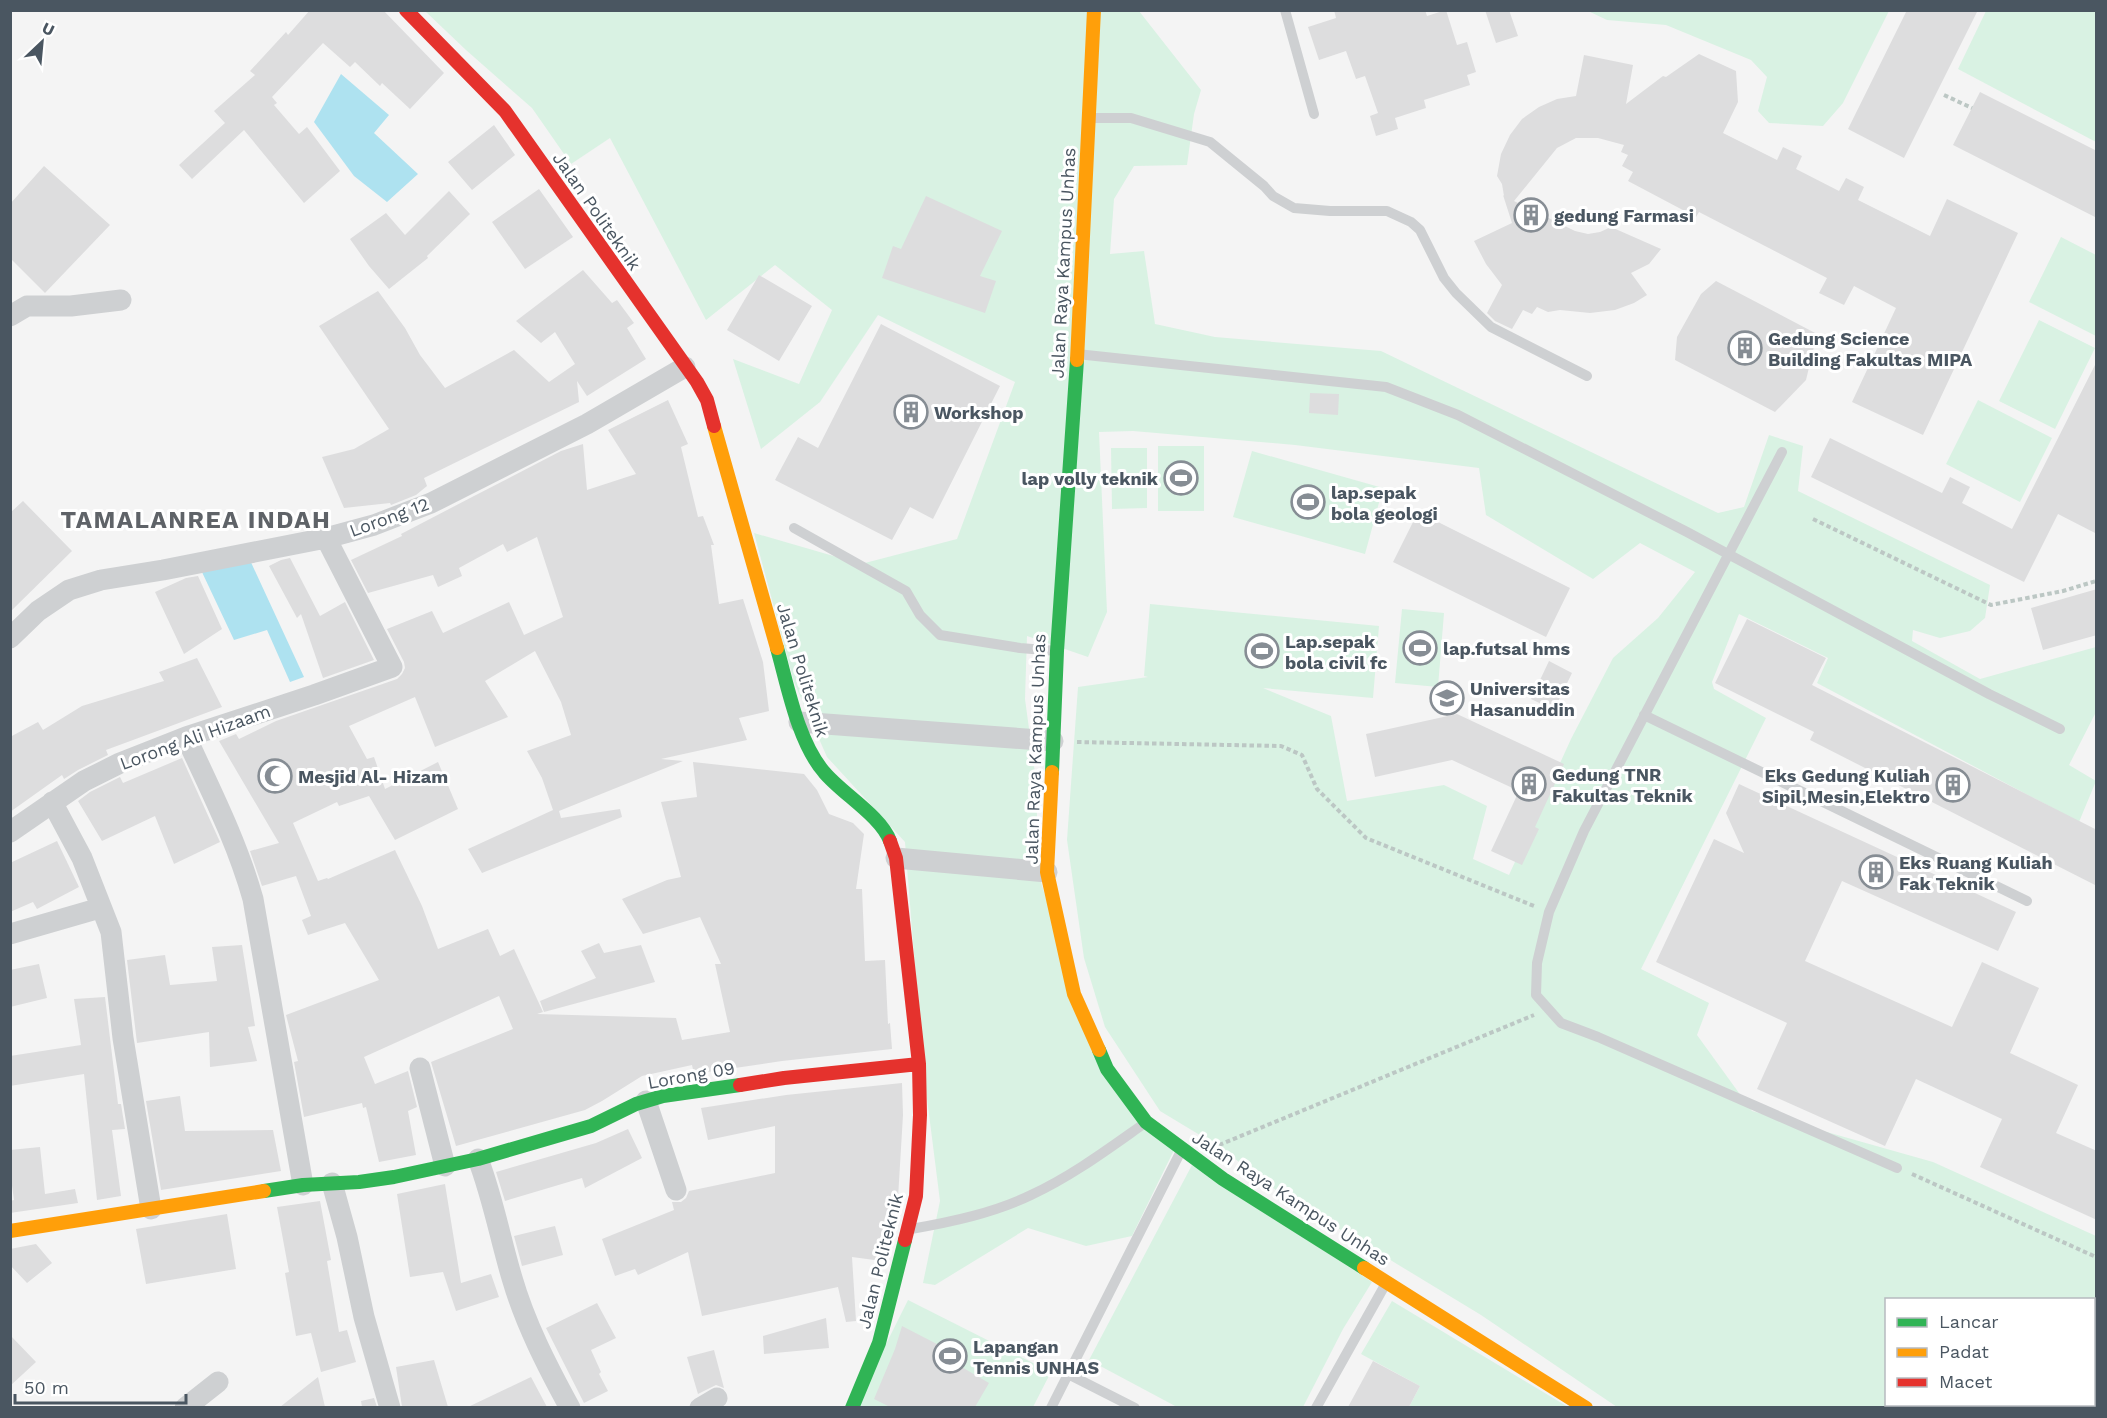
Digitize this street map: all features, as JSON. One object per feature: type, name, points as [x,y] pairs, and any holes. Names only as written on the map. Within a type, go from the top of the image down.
[{"type":"street","name":"Jalan Politeknik","points":[[406,10],[505,111],[707,400],[807,749],[824,773],[888,835],[896,858],[919,1064],[920,1115],[916,1196],[879,1343],[852,1407]]},
{"type":"street","name":"Jalan Raya Kampus Unhas","points":[[1094,10],[1077,354],[1057,651],[1047,872],[1074,994],[1107,1069],[1146,1122],[1223,1179],[1586,1407]]},
{"type":"street","points":[[10,316],[27,306],[71,306],[121,300]]},
{"type":"street","name":"Lorong 12","points":[[10,638],[38,611],[69,590],[326,538],[374,525],[431,503],[587,424],[685,367]]},
{"type":"street","name":"Lorong Ali Hizaam","points":[[10,832],[84,781],[120,763],[186,737],[392,667],[326,538]]},
{"type":"street","points":[[799,723],[1053,741]]},
{"type":"street","points":[[186,737],[230,831],[253,899],[303,1185]]},
{"type":"street","points":[[52,802],[82,858],[111,932],[123,1038],[151,1209]]},
{"type":"street","points":[[896,858],[1047,872]]},
{"type":"street","points":[[10,934],[100,908]]},
{"type":"street","name":"Lorong 09","points":[[10,1231],[303,1185],[359,1182],[394,1177],[478,1159],[591,1126],[646,1101],[784,1078],[919,1064]]},
{"type":"street","points":[[420,1068],[445,1166]]},
{"type":"street","points":[[646,1101],[676,1190]]},
{"type":"street","points":[[478,1159],[490,1191],[512,1278],[524,1313],[544,1359],[570,1407]]},
{"type":"street","points":[[332,1183],[347,1237],[364,1317],[390,1407]]},
{"type":"street","points":[[185,1407],[218,1382]]},
{"type":"lane","points":[[1285,10],[1314,114]]},
{"type":"lane","points":[[1088,118],[1131,118],[1210,142],[1273,196],[1294,208],[1330,211],[1387,211],[1411,222],[1420,230],[1444,278],[1491,327],[1587,376]]},
{"type":"lane","points":[[1077,354],[1386,387],[1458,415],[1729,555],[1989,694],[2060,729]]},
{"type":"lane","points":[[1782,452],[1584,831],[1549,912],[1537,963],[1536,995],[1561,1023],[1598,1037],[1897,1168]]},
{"type":"lane","points":[[794,528],[906,591],[920,615],[940,635],[1020,648],[1057,651]]},
{"type":"lane","points":[[1644,715],[2027,902]]},
{"type":"lane","points":[[908,1230],[967,1218],[1030,1196],[1088,1164],[1146,1122]]},
{"type":"lane","points":[[1051,1407],[1187,1153]]},
{"type":"lane","points":[[1316,1407],[1387,1282]]},
{"type":"lane","points":[[1068,1374],[1135,1407]]},
{"type":"path","points":[[1944,95],[1972,108]]},
{"type":"path","points":[[1813,519],[1991,605],[2097,582]]},
{"type":"path","points":[[1053,741],[1281,747],[1302,755],[1317,789],[1366,838],[1549,912]]},
{"type":"path","points":[[1187,1153],[1548,1009]]},
{"type":"path","points":[[1897,1168],[2097,1257]]},
{"type":"green space","points":[[1889,10],[1843,103],[1823,126],[1769,123],[1758,111],[1767,77],[1751,60],[1666,25],[1607,20],[1588,11]]},
{"type":"green space","points":[[425,11],[1139,11],[1201,90],[1194,114],[1187,165],[1134,166],[1114,199],[1110,254],[1144,251],[1155,324],[1215,337],[1381,351],[1718,513],[1744,507],[1769,435],[1803,446],[1798,491],[1990,585],[1985,618],[1970,631],[1940,638],[1913,630],[1912,641],[1980,679],[2096,647],[2096,712],[2069,765],[2096,781],[2079,822],[1817,683],[1828,658],[1739,614],[1712,682],[1714,689],[1766,718],[1641,969],[1709,1003],[1697,1035],[1752,1111],[1933,1162],[2096,1236],[2095,1338],[2095,1298],[1885,1298],[1885,1406],[2052,1406],[1617,1407],[1481,1315],[1280,1193],[1218,1146],[1160,1111],[1105,1027],[1084,958],[1067,840],[1078,687],[1148,677],[1144,676],[1150,604],[1379,626],[1373,698],[1263,688],[1331,716],[1347,801],[1444,785],[1487,806],[1473,859],[1509,875],[1571,739],[1613,658],[1658,618],[1695,572],[1640,543],[1593,579],[1486,515],[1479,468],[1295,445],[1133,431],[1099,432],[1107,612],[1088,657],[1027,636],[1025,699],[1035,773],[1040,879],[1092,1050],[1174,1150],[1132,1236],[1086,1246],[1028,1228],[935,1285],[923,1283],[940,1201],[923,1067],[905,842],[827,757],[794,682],[754,533],[861,564],[957,539],[1015,382],[878,315],[820,402],[761,449],[733,359],[799,384],[832,310],[775,265],[706,320],[610,138],[571,164],[532,108]]},
{"type":"green space","points":[[1986,11],[2096,11],[2096,142],[1958,69]]},
{"type":"green space","points":[[2061,237],[2096,255],[2096,336],[2029,302]]},
{"type":"green space","points":[[2039,320],[2095,348],[2055,429],[1999,401]]},
{"type":"green space","points":[[1978,400],[2052,438],[2020,502],[1946,464]]},
{"type":"green space","name":"lap volly teknik","points":[[1158,446],[1204,446],[1204,511],[1158,511]]},
{"type":"green space","points":[[1111,448],[1147,448],[1147,508],[1112,509]]},
{"type":"green space","name":"lap.sepak bola geologi","points":[[1252,451],[1383,488],[1365,554],[1233,517]]},
{"type":"green space","name":"lap.futsal hms","points":[[1402,609],[1444,613],[1438,687],[1395,683]]},
{"type":"green space","points":[[1192,1165],[1372,1282],[1343,1329],[1303,1407],[1177,1407],[1089,1360]]},
{"type":"green space","name":"Lapangan Tennis UNHAS","points":[[908,1300],[1051,1372],[1033,1407],[854,1408]]},
{"type":"green space","points":[[1392,1301],[1568,1407],[1409,1407],[1420,1386],[1361,1354]]},
{"type":"water","points":[[341,74],[389,115],[374,133],[418,174],[387,202],[354,176],[314,122]]},
{"type":"water","points":[[249,558],[304,677],[290,682],[267,630],[234,640],[201,570]]},
{"type":"building","points":[[310,10],[383,10],[444,73],[410,109],[382,83],[380,86],[355,62],[350,67],[323,43],[272,97],[277,103],[274,105],[299,134],[307,127],[340,171],[304,203],[244,130],[192,179],[179,165],[225,123],[214,111],[255,75],[250,71],[286,32],[288,35]]},
{"type":"building","points":[[1334,10],[1425,10],[1427,16],[1446,10],[1457,45],[1467,42],[1476,72],[1467,75],[1470,85],[1424,100],[1426,108],[1395,118],[1398,129],[1376,136],[1370,116],[1378,113],[1365,76],[1356,79],[1346,51],[1319,60],[1308,27],[1336,18]]},
{"type":"building","points":[[1485,10],[1509,10],[1518,36],[1496,43]]},
{"type":"building","points":[[1907,10],[1978,10],[1904,158],[1848,129]]},
{"type":"building","points":[[1699,54],[1736,71],[1738,102],[1723,133],[1777,160],[1783,147],[1802,156],[1796,169],[1839,191],[1846,178],[1864,187],[1858,200],[1930,236],[1947,199],[2018,233],[1923,435],[1852,402],[1896,308],[1854,286],[1844,305],[1819,293],[1827,278],[1699,212],[1696,217],[1628,181],[1633,172],[1622,166],[1628,155],[1621,152],[1624,145],[1598,138],[1576,138],[1557,148],[1514,201],[1575,231],[1588,234],[1611,227],[1661,249],[1649,264],[1631,273],[1647,295],[1615,310],[1590,313],[1560,310],[1548,312],[1537,307],[1532,314],[1523,310],[1512,329],[1495,321],[1487,313],[1502,285],[1486,264],[1474,241],[1512,223],[1502,184],[1497,176],[1501,154],[1510,135],[1522,119],[1539,107],[1557,99],[1576,96],[1584,55],[1633,65],[1626,104],[1663,76],[1666,77]]},
{"type":"building","points":[[1980,92],[2097,151],[2097,218],[1953,145]]},
{"type":"building","points":[[494,125],[515,155],[472,190],[448,162]]},
{"type":"building","points":[[44,166],[110,225],[45,293],[10,258],[10,204]]},
{"type":"building","points":[[539,189],[573,237],[525,269],[492,222]]},
{"type":"building","points":[[449,191],[470,214],[427,256],[428,258],[389,289],[350,239],[386,213],[405,235]]},
{"type":"building","points":[[926,196],[1002,231],[980,276],[996,281],[985,313],[882,278],[893,246],[901,249]]},
{"type":"building","points":[[583,270],[612,303],[617,300],[634,323],[627,328],[646,359],[587,396],[577,381],[579,402],[424,478],[427,486],[416,495],[391,505],[390,503],[344,508],[322,457],[354,449],[389,429],[319,326],[378,291],[405,328],[420,355],[445,388],[514,350],[549,382],[575,364],[555,332],[541,343],[516,321]]},
{"type":"building","points":[[759,275],[812,306],[779,361],[727,330]]},
{"type":"building","name":"Gedung Science Building Fakultas MIPA","points":[[1716,281],[1817,334],[1806,380],[1775,412],[1675,360],[1677,337],[1701,294]]},
{"type":"building","name":"Workshop","points":[[881,324],[1000,386],[933,519],[910,507],[892,540],[775,480],[798,437],[818,448]]},
{"type":"building","points":[[2097,361],[2097,534],[2058,514],[2024,582],[1811,477],[1830,438],[1942,493],[1950,477],[1970,487],[1962,503],[2012,529]]},
{"type":"building","points":[[1310,393],[1339,394],[1338,415],[1309,413]]},
{"type":"building","points":[[668,400],[688,444],[681,447],[698,517],[703,516],[714,545],[711,545],[719,604],[743,599],[763,662],[769,711],[739,718],[747,740],[661,759],[683,761],[559,811],[561,818],[620,809],[622,817],[482,873],[468,849],[553,810],[542,778],[527,751],[571,735],[561,702],[535,651],[485,681],[508,717],[435,747],[415,697],[349,726],[367,759],[374,757],[385,789],[438,762],[458,809],[395,840],[369,796],[339,806],[337,802],[293,823],[318,881],[328,879],[395,850],[422,906],[438,949],[488,929],[500,956],[514,949],[543,1012],[537,1014],[676,1018],[682,1040],[730,1032],[715,964],[721,964],[700,917],[643,934],[622,899],[667,880],[681,877],[661,802],[697,797],[693,762],[804,774],[817,790],[829,814],[853,823],[864,834],[856,889],[862,889],[865,961],[885,960],[888,1024],[890,1023],[892,1049],[782,1061],[694,1074],[692,1065],[642,1076],[585,1110],[456,1146],[431,1062],[513,1029],[499,996],[364,1057],[375,1084],[408,1071],[417,1107],[408,1111],[416,1155],[379,1162],[366,1107],[363,1108],[362,1103],[304,1117],[294,1062],[298,1061],[286,1015],[379,980],[345,923],[308,935],[302,920],[311,916],[296,876],[262,886],[250,851],[279,843],[219,741],[236,734],[239,739],[276,721],[397,679],[405,668],[404,662],[387,629],[432,611],[443,633],[509,602],[524,635],[563,617],[537,537],[507,552],[503,544],[459,568],[462,576],[438,587],[433,575],[368,593],[351,560],[402,536],[401,534],[561,451],[583,444],[587,490],[636,474],[608,430]]},
{"type":"building","points":[[23,501],[72,551],[10,612],[10,513]]},
{"type":"building","points":[[1418,512],[1570,588],[1546,637],[1393,562]]},
{"type":"building","points":[[290,558],[320,616],[345,602],[374,660],[323,678],[301,614],[297,618],[269,566]]},
{"type":"building","points":[[198,576],[222,629],[184,654],[155,592],[186,578]]},
{"type":"building","points":[[2097,589],[2097,635],[2043,650],[2031,608]]},
{"type":"building","name":"Eks Gedung Kuliah Sipil,Mesin,Elektro","points":[[1747,619],[1826,658],[1812,685],[2097,830],[2097,886],[1810,740],[1814,732],[1715,683]]},
{"type":"building","points":[[197,658],[222,707],[106,750],[108,755],[64,779],[62,775],[10,812],[10,737],[38,722],[43,730],[82,706],[164,681],[159,672]]},
{"type":"building","points":[[1549,661],[1572,673],[1554,710],[1531,699]]},
{"type":"building","name":"Gedung TNR Fakultas Teknik","points":[[1457,714],[1564,764],[1535,827],[1539,829],[1522,865],[1491,851],[1519,791],[1452,760],[1375,777],[1366,734]]},
{"type":"building","points":[[182,758],[220,842],[174,864],[155,816],[102,841],[78,801],[90,792],[120,777],[123,783]]},
{"type":"building","points":[[1739,784],[2016,912],[1998,951],[1842,881],[1805,961],[1952,1027],[1982,962],[2039,988],[2010,1053],[2078,1085],[2056,1133],[2097,1151],[2097,1220],[1980,1167],[2002,1119],[1916,1079],[1885,1146],[1757,1089],[1787,1023],[1656,962],[1714,839],[1744,853],[1726,813]]},
{"type":"building","points":[[57,841],[79,887],[37,909],[33,902],[10,912],[10,863]]},
{"type":"building","points":[[599,943],[604,953],[641,945],[655,982],[544,1012],[540,1001],[596,978],[581,951]]},
{"type":"building","points":[[242,945],[255,1026],[248,1027],[257,1061],[210,1067],[209,1032],[137,1043],[127,960],[165,955],[170,985],[217,981],[212,947]]},
{"type":"building","points":[[39,964],[47,998],[10,1007],[10,970]]},
{"type":"building","points":[[105,997],[118,1104],[121,1104],[125,1129],[112,1130],[121,1196],[97,1200],[84,1074],[10,1086],[10,1056],[81,1045],[74,999]]},
{"type":"building","points":[[902,1083],[903,1115],[898,1198],[882,1261],[852,1257],[856,1321],[846,1322],[838,1287],[702,1316],[688,1252],[638,1275],[635,1269],[615,1276],[602,1239],[674,1210],[672,1202],[681,1202],[689,1191],[775,1173],[775,1126],[708,1140],[701,1108],[786,1095]]},
{"type":"building","points":[[180,1096],[185,1131],[273,1130],[281,1171],[161,1190],[146,1101]]},
{"type":"building","points":[[628,1129],[642,1158],[585,1188],[582,1178],[505,1201],[496,1172],[596,1143]]},
{"type":"building","points":[[40,1147],[45,1194],[75,1189],[78,1203],[10,1213],[10,1201],[14,1200],[10,1150]]},
{"type":"building","points":[[445,1184],[461,1283],[491,1274],[499,1297],[456,1311],[443,1272],[410,1277],[397,1194]]},
{"type":"building","points":[[320,1201],[331,1260],[327,1261],[339,1332],[347,1330],[356,1362],[321,1372],[311,1333],[296,1336],[285,1273],[289,1272],[277,1207]]},
{"type":"building","points":[[227,1214],[236,1269],[146,1284],[136,1229]]},
{"type":"building","points":[[555,1226],[563,1255],[522,1266],[514,1236]]},
{"type":"building","points":[[36,1244],[52,1263],[27,1283],[10,1265],[10,1249]]},
{"type":"building","points":[[597,1303],[616,1338],[591,1350],[601,1372],[599,1374],[608,1391],[584,1403],[546,1328]]},
{"type":"building","points":[[826,1318],[829,1348],[764,1354],[763,1336]]},
{"type":"building","points":[[902,1326],[964,1358],[960,1366],[989,1383],[975,1407],[890,1407],[874,1399]]},
{"type":"building","points":[[10,1335],[36,1362],[10,1386]]},
{"type":"building","points":[[714,1350],[724,1388],[716,1385],[698,1394],[687,1357]]},
{"type":"building","points":[[434,1360],[448,1407],[402,1407],[396,1367]]},
{"type":"building","points":[[1373,1361],[1420,1386],[1409,1407],[1348,1407]]},
{"type":"building","points":[[318,1377],[325,1407],[280,1407]]},
{"type":"building","points":[[531,1377],[547,1407],[468,1407]]},
{"type":"building","points":[[374,1398],[377,1407],[362,1407],[361,1401]]},
{"type":"traffic: fast","points":[[1052,772],[1057,651],[1077,360]]},
{"type":"traffic: fast","points":[[777,648],[795,713],[815,760],[831,780],[870,814],[890,841]]},
{"type":"traffic: fast","points":[[1099,1050],[1107,1069],[1146,1122],[1223,1179],[1364,1268]]},
{"type":"traffic: fast","points":[[264,1191],[394,1177],[478,1159],[591,1126],[636,1104],[663,1096],[740,1085]]},
{"type":"traffic: fast","points":[[852,1408],[879,1343],[905,1240]]},
{"type":"traffic: slow","points":[[1077,360],[1094,10]]},
{"type":"traffic: slow","points":[[714,426],[777,648]]},
{"type":"traffic: slow","points":[[1052,772],[1047,872],[1074,994],[1099,1050]]},
{"type":"traffic: slow","points":[[10,1231],[264,1191]]},
{"type":"traffic: slow","points":[[1364,1268],[1586,1408]]},
{"type":"traffic: jam","points":[[406,10],[505,111],[697,382],[707,400],[714,426]]},
{"type":"traffic: jam","points":[[890,841],[896,858],[919,1064],[920,1115],[916,1196],[905,1240]]},
{"type":"traffic: jam","points":[[740,1085],[784,1078],[919,1064]]},
{"type":"place","name":"gedung Farmasi","points":[[1531,215]]},
{"type":"place","name":"Gedung Science Building Fakultas MIPA","points":[[1745,348]]},
{"type":"place","name":"Workshop","points":[[911,412]]},
{"type":"place","name":"lap volly teknik","points":[[1181,478]]},
{"type":"place","name":"lap.sepak bola geologi","points":[[1308,502]]},
{"type":"place","name":"lap.futsal hms","points":[[1420,648]]},
{"type":"place","name":"Lap.sepak bola civil fc","points":[[1262,651]]},
{"type":"place","name":"Universitas Hasanuddin","points":[[1447,698]]},
{"type":"place","name":"Mesjid Al- Hizam","points":[[275,776]]},
{"type":"place","name":"Gedung TNR Fakultas Teknik","points":[[1529,784]]},
{"type":"place","name":"Eks Gedung Kuliah Sipil,Mesin,Elektro","points":[[1953,785]]},
{"type":"place","name":"Eks Ruang Kuliah Fak Teknik","points":[[1876,872]]},
{"type":"place","name":"Lapangan Tennis UNHAS","points":[[950,1356]]},
{"type":"district","name":"TAMALANREA INDAH","points":[[196,520]]}]
